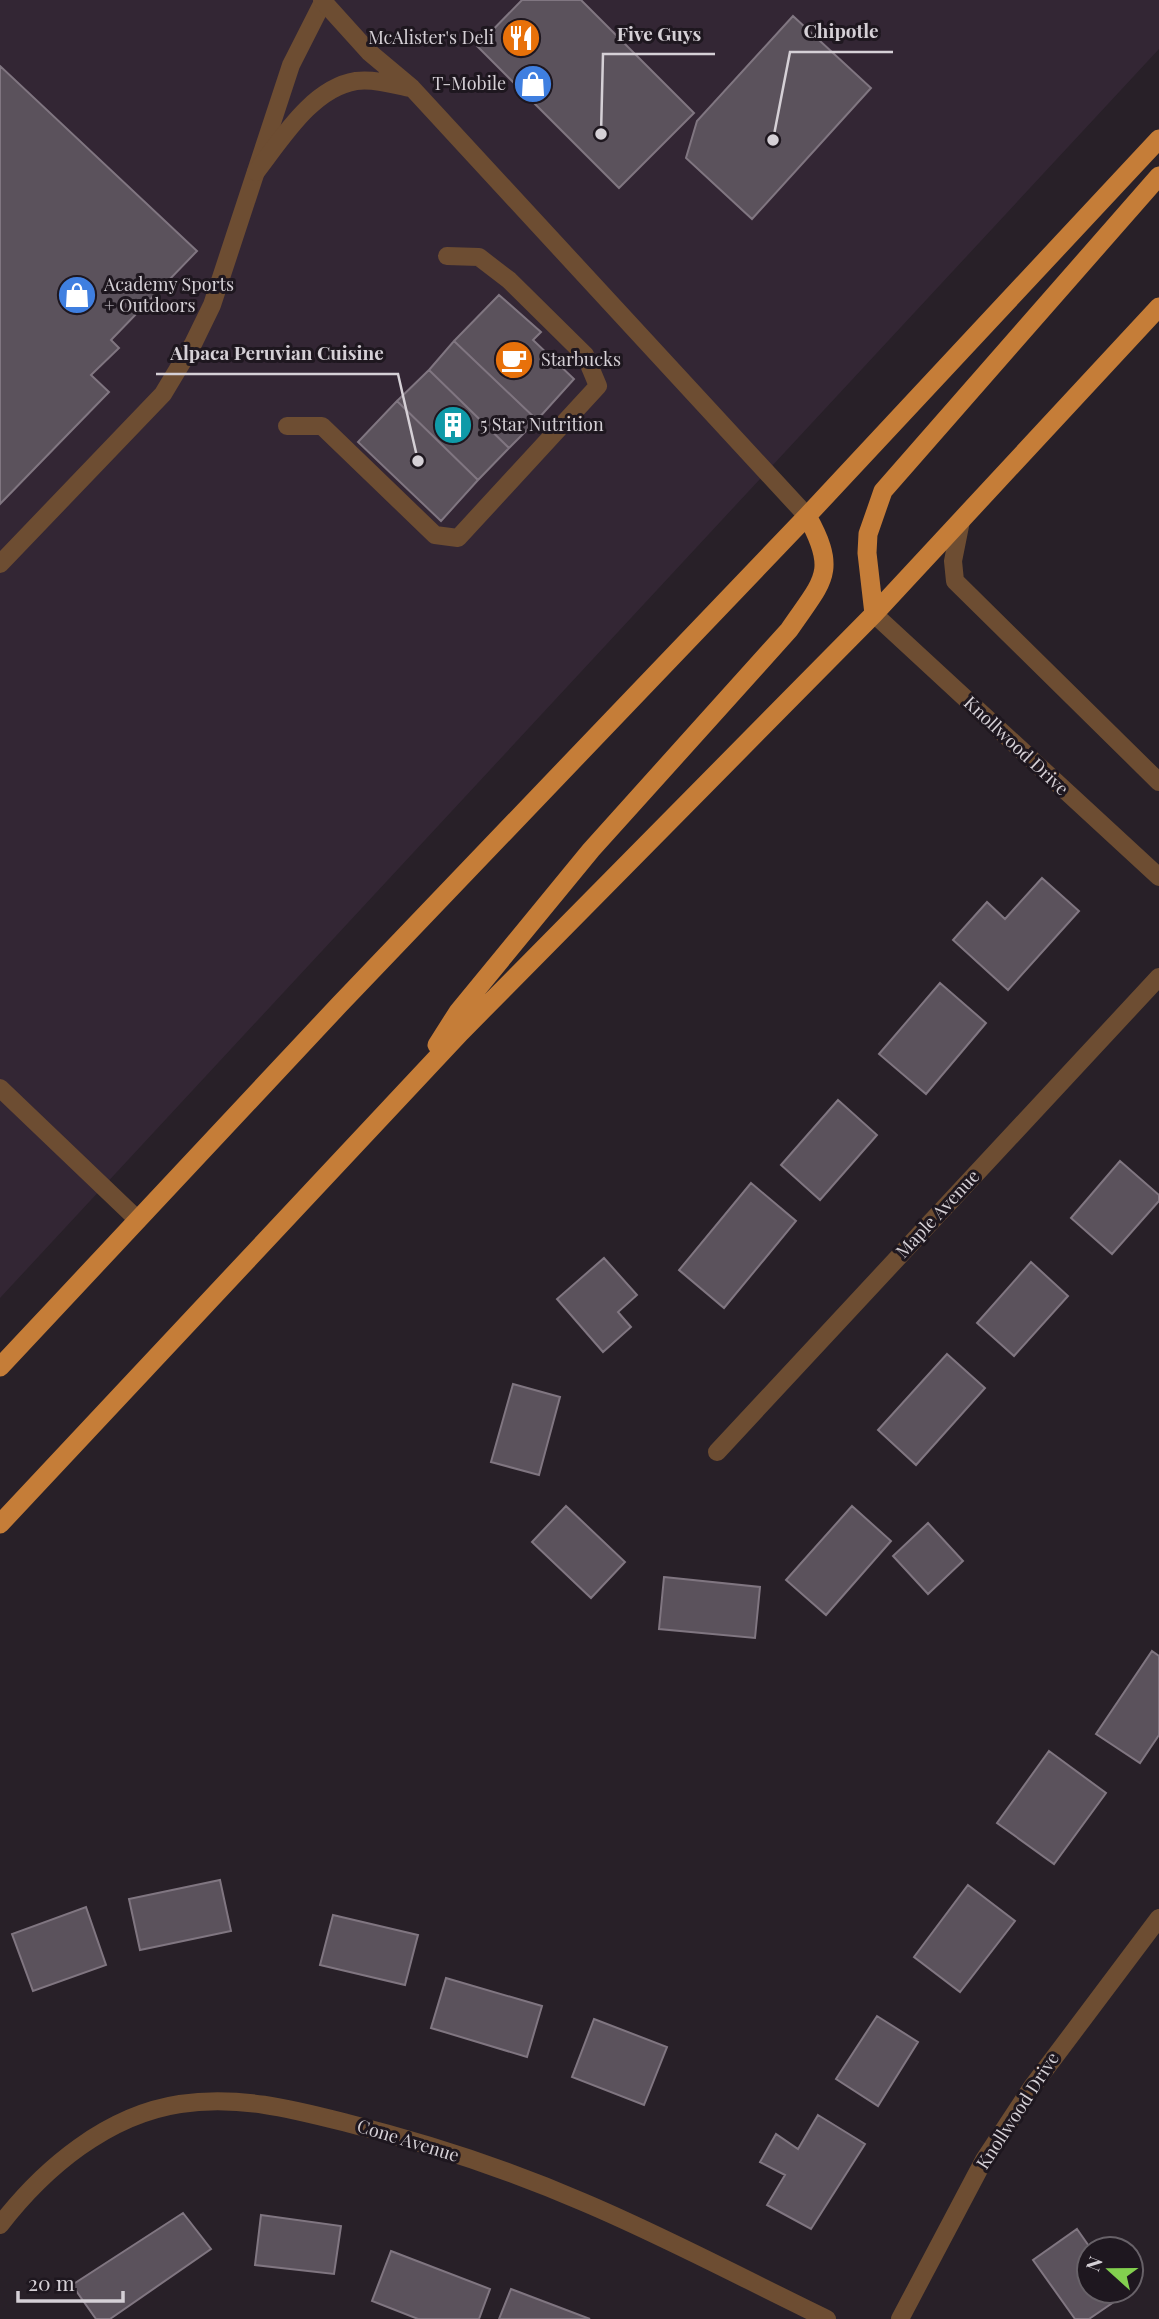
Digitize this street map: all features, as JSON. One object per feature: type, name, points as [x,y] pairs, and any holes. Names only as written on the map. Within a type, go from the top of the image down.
[{"type":"highway","points":[[0,1367],[349,995],[807,516],[1159,139]]},
{"type":"highway","points":[[874,614],[866,553],[868,534],[883,491],[1159,176]]},
{"type":"highway","points":[[0,1524],[410,1086],[874,614],[1159,307]]},
{"type":"highway","points":[[410,1086],[458,1012],[591,850],[789,630],[815,592],[826,567],[822,543],[807,516]]},
{"type":"street","points":[[0,564],[163,394],[212,305],[291,65],[323,0],[369,52],[412,88],[807,516]]},
{"type":"street","points":[[256,172],[293,125],[330,92],[361,81],[412,88]]},
{"type":"street","points":[[286,426],[322,426],[435,535],[458,538],[598,386],[585,355],[509,280],[479,257],[447,256]]},
{"type":"street","points":[[961,521],[953,561],[955,581],[1159,782]]},
{"type":"street","name":"Knollwood Drive","points":[[874,614],[1159,877]]},
{"type":"street","name":"Maple Avenue","points":[[717,1452],[1159,977]]},
{"type":"street","points":[[0,1088],[138,1220]]},
{"type":"street","name":"Knollwood Drive","points":[[900,2319],[984,2160],[1039,2077],[1159,1918]]},
{"type":"street","name":"Cone Avenue","points":[[0,2225],[41,2177],[95,2137],[116,2126],[179,2104],[216,2101],[271,2104],[435,2148],[583,2202],[827,2319]]},
{"type":"shaded area","points":[[0,0],[1159,0],[1159,49],[0,1298]]},
{"type":"building","points":[[522,0],[581,0],[694,113],[619,188],[477,46]]},
{"type":"building","points":[[793,16],[871,88],[752,219],[686,158],[697,121]]},
{"type":"building","name":"Academy Sports + Outdoors","points":[[0,66],[197,251],[111,340],[119,348],[91,375],[109,392],[0,504]]},
{"type":"building","name":"Starbucks","points":[[499,295],[541,332],[533,340],[574,379],[537,420],[454,341]]},
{"type":"building","points":[[454,341],[537,420],[509,448],[429,370]]},
{"type":"building","name":"5 Star Nutrition","points":[[429,370],[509,448],[478,480],[397,401]]},
{"type":"building","points":[[397,401],[478,480],[441,521],[358,442]]},
{"type":"building","points":[[1042,878],[1079,911],[1008,990],[953,940],[987,902],[1005,919]]},
{"type":"building","points":[[940,983],[986,1023],[926,1094],[879,1054]]},
{"type":"building","points":[[838,1100],[877,1135],[820,1200],[781,1165]]},
{"type":"building","points":[[1120,1161],[1159,1195],[1159,1201],[1112,1254],[1071,1218]]},
{"type":"building","points":[[751,1183],[796,1221],[724,1308],[679,1270]]},
{"type":"building","points":[[604,1258],[637,1295],[618,1312],[631,1327],[603,1352],[557,1299]]},
{"type":"building","points":[[1031,1262],[1068,1296],[1014,1356],[977,1323]]},
{"type":"building","points":[[947,1354],[985,1388],[916,1465],[878,1430]]},
{"type":"building","points":[[513,1384],[560,1397],[539,1475],[491,1462]]},
{"type":"building","points":[[566,1506],[625,1562],[591,1598],[532,1542]]},
{"type":"building","points":[[852,1506],[891,1541],[826,1615],[786,1580]]},
{"type":"building","points":[[928,1523],[963,1561],[928,1594],[893,1556]]},
{"type":"building","points":[[664,1577],[760,1587],[755,1638],[659,1629]]},
{"type":"building","points":[[1152,1651],[1159,1656],[1159,1735],[1140,1763],[1096,1734]]},
{"type":"building","points":[[1049,1751],[1106,1793],[1054,1864],[997,1823]]},
{"type":"building","points":[[220,1880],[231,1931],[140,1950],[129,1899]]},
{"type":"building","points":[[968,1885],[1015,1921],[960,1992],[914,1957]]},
{"type":"building","points":[[86,1907],[106,1965],[33,1991],[12,1934]]},
{"type":"building","points":[[333,1915],[418,1935],[405,1985],[320,1965]]},
{"type":"building","points":[[446,1978],[542,2006],[527,2057],[431,2028]]},
{"type":"building","points":[[877,2016],[918,2042],[878,2106],[836,2079]]},
{"type":"building","points":[[594,2019],[667,2047],[644,2105],[572,2077]]},
{"type":"building","points":[[818,2115],[865,2144],[811,2229],[767,2205],[785,2175],[760,2162],[776,2134],[798,2149]]},
{"type":"building","points":[[183,2213],[211,2249],[110,2319],[96,2319],[72,2285]]},
{"type":"building","points":[[261,2215],[341,2226],[334,2274],[255,2265]]},
{"type":"building","points":[[1077,2229],[1081,2235],[1075,2235],[1075,2305],[1109,2305],[1089,2319],[1075,2319],[1033,2260]]},
{"type":"building","points":[[391,2251],[490,2289],[479,2319],[418,2319],[372,2301]]},
{"type":"building","points":[[511,2289],[590,2319],[499,2319]]},
{"type":"place","name":"McAlister's Deli","points":[[521,38]]},
{"type":"place","name":"T-Mobile","points":[[533,84]]},
{"type":"place","name":"Five Guys","points":[[601,134]]},
{"type":"place","name":"Chipotle","points":[[773,140]]},
{"type":"place","name":"Academy Sports + Outdoors","points":[[77,295]]},
{"type":"place","name":"Starbucks","points":[[514,360]]},
{"type":"place","name":"5 Star Nutrition","points":[[453,425]]},
{"type":"place","name":"Alpaca Peruvian Cuisine","points":[[418,461]]}]
